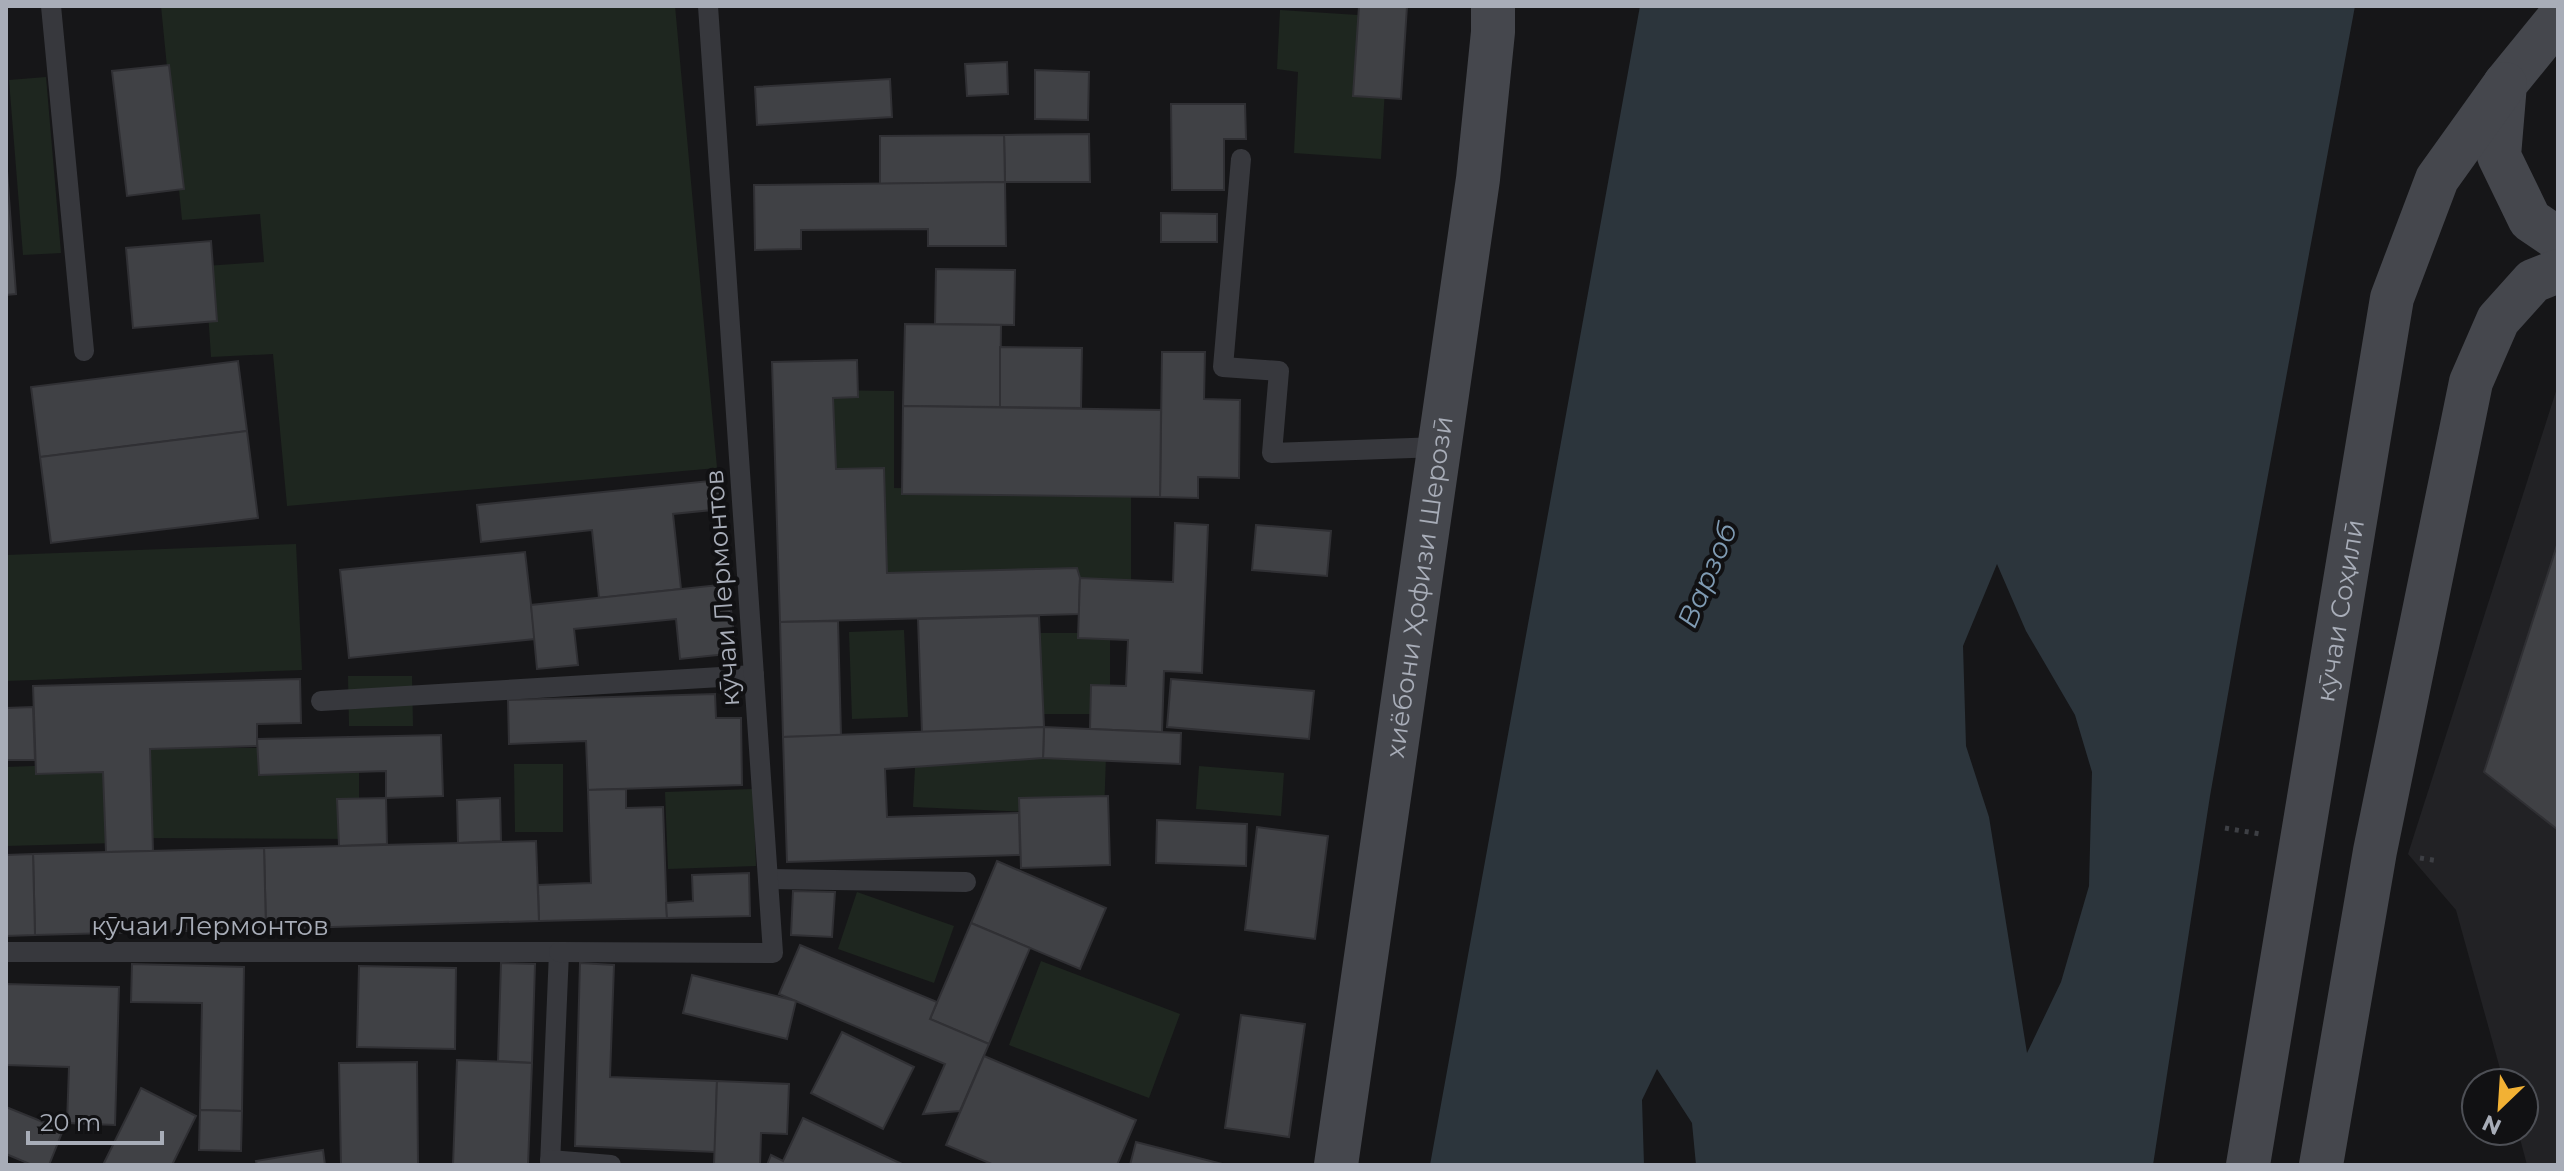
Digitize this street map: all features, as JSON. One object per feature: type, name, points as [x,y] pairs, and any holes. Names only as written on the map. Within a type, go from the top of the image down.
[{"type":"street","name":"хиёбони Ҳофизи Шерозӣ","points":[[1336,1165],[1478,179],[1493,6]]},
{"type":"street","points":[[2557,6],[2558,17]]},
{"type":"street","name":"кӯчаи Соҳилӣ","points":[[2248,1165],[2392,298],[2437,179],[2558,17]]},
{"type":"street","points":[[2505,84],[2499,156],[2530,220],[2558,239]]},
{"type":"street","points":[[2321,1165],[2375,851],[2471,382],[2498,320],[2533,281],[2558,271]]},
{"type":"lane","points":[[51,6],[84,351]]},
{"type":"lane","name":"кӯчаи Лермонтов","points":[[6,952],[773,953],[708,6]]},
{"type":"lane","points":[[1241,159],[1223,367],[1279,371],[1272,453],[1439,447]]},
{"type":"lane","points":[[321,701],[754,675]]},
{"type":"lane","points":[[768,879],[966,882]]},
{"type":"lane","points":[[559,952],[550,1163],[611,1165]]},
{"type":"shaded area","points":[[161,6],[675,6],[717,468],[287,506],[273,354],[211,357],[205,266],[264,262],[260,214],[182,220]]},
{"type":"shaded area","points":[[1280,10],[1389,17],[1381,159],[1294,153],[1298,72],[1277,69]]},
{"type":"shaded area","points":[[46,77],[61,253],[23,255],[9,80]]},
{"type":"shaded area","points":[[2558,385],[2558,1165],[2527,1165],[2522,1147],[2540,1147],[2540,1067],[2500,1067],[2456,910],[2408,854]]},
{"type":"shaded area","points":[[821,390],[894,391],[894,488],[1131,490],[1131,594],[873,593],[821,480]]},
{"type":"shaded area","points":[[296,544],[302,670],[6,681],[6,555]]},
{"type":"shaded area","points":[[904,630],[908,717],[852,719],[849,632]]},
{"type":"shaded area","points":[[1031,633],[1110,633],[1110,714],[1031,714]]},
{"type":"shaded area","points":[[348,676],[412,676],[413,726],[349,726]]},
{"type":"shaded area","points":[[139,748],[359,748],[359,839],[140,838]]},
{"type":"shaded area","points":[[916,748],[1106,756],[1104,815],[913,807]]},
{"type":"shaded area","points":[[114,763],[116,843],[6,846],[6,767]]},
{"type":"shaded area","points":[[514,764],[563,764],[563,832],[515,832]]},
{"type":"shaded area","points":[[1199,766],[1284,773],[1281,816],[1196,809]]},
{"type":"shaded area","points":[[753,789],[756,866],[668,869],[665,792]]},
{"type":"shaded area","points":[[857,892],[954,926],[934,983],[838,949]]},
{"type":"shaded area","points":[[1041,961],[1180,1014],[1149,1098],[1009,1045]]},
{"type":"water","name":"Варзоб","points":[[1640,6],[2355,6],[2210,796],[2153,1165],[1696,1165],[1692,1123],[1657,1069],[1642,1100],[1644,1165],[1430,1165]],"holes":[[[1997,564],[2026,631],[2075,715],[2092,772],[2089,886],[2061,982],[2027,1053],[1989,817],[1966,746],[1963,646]]]},
{"type":"building","points":[[1359,6],[1407,6],[1401,99],[1353,96]]},
{"type":"building","points":[[1007,62],[1008,94],[967,96],[965,64]]},
{"type":"building","points":[[169,65],[184,189],[127,196],[112,71]]},
{"type":"building","points":[[1035,70],[1089,72],[1088,120],[1035,119]]},
{"type":"building","points":[[890,79],[892,117],[757,125],[755,87]]},
{"type":"building","points":[[1171,104],[1245,104],[1246,139],[1224,139],[1224,190],[1172,190]]},
{"type":"building","points":[[1089,134],[1090,182],[1005,182],[1004,135]]},
{"type":"building","points":[[1004,135],[1005,182],[880,184],[880,136]]},
{"type":"building","points":[[6,157],[16,294],[6,295]]},
{"type":"building","points":[[1005,182],[1006,246],[928,246],[928,229],[801,230],[801,249],[755,250],[754,185]]},
{"type":"building","points":[[1161,213],[1217,214],[1217,242],[1161,242]]},
{"type":"building","points":[[211,241],[217,321],[133,328],[126,248]]},
{"type":"building","points":[[936,269],[1015,270],[1014,325],[935,324]]},
{"type":"building","points":[[905,324],[1001,325],[1000,407],[903,406]]},
{"type":"building","points":[[1000,347],[1082,348],[1081,408],[1000,407]]},
{"type":"building","points":[[1162,352],[1205,352],[1204,399],[1240,400],[1239,478],[1198,477],[1198,498],[1160,497]]},
{"type":"building","points":[[857,360],[858,397],[833,398],[836,469],[884,468],[887,573],[1077,568],[1080,578],[1079,614],[780,622],[772,362]]},
{"type":"building","points":[[238,361],[247,431],[40,457],[31,387]]},
{"type":"building","points":[[903,406],[1161,410],[1160,497],[902,494]]},
{"type":"building","points":[[247,431],[258,518],[51,543],[40,457]]},
{"type":"building","points":[[719,480],[722,509],[673,514],[681,589],[599,598],[592,530],[481,542],[477,505]]},
{"type":"building","points":[[1175,523],[1208,525],[1202,673],[1164,671],[1162,732],[1090,729],[1091,685],[1126,686],[1128,640],[1078,638],[1080,578],[1173,582]]},
{"type":"building","points":[[1256,525],[1331,531],[1327,576],[1252,570]]},
{"type":"building","points":[[2558,542],[2558,830],[2484,772]]},
{"type":"building","points":[[525,552],[535,639],[349,658],[340,570]]},
{"type":"building","points":[[728,584],[736,653],[680,659],[676,619],[574,629],[578,665],[537,669],[531,605]]},
{"type":"building","points":[[1039,616],[1044,727],[922,733],[918,619]]},
{"type":"building","points":[[838,621],[841,736],[783,737],[780,622]]},
{"type":"building","points":[[300,679],[301,723],[257,724],[257,746],[150,749],[153,851],[106,852],[103,772],[36,774],[33,686]]},
{"type":"building","points":[[1171,679],[1314,691],[1309,739],[1167,727]]},
{"type":"building","points":[[715,694],[716,718],[741,718],[742,785],[588,790],[586,741],[509,744],[508,700]]},
{"type":"building","points":[[33,707],[35,760],[6,760],[6,708]]},
{"type":"building","points":[[1044,727],[1181,733],[1180,764],[1043,758]]},
{"type":"building","points":[[1044,727],[1043,758],[885,769],[887,817],[1019,813],[1020,855],[787,862],[783,737]]},
{"type":"building","points":[[441,735],[443,796],[386,798],[386,771],[259,775],[257,739]]},
{"type":"building","points":[[626,789],[626,808],[663,807],[667,918],[539,921],[538,885],[591,883],[588,790]]},
{"type":"building","points":[[1108,796],[1110,865],[1021,868],[1019,798]]},
{"type":"building","points":[[386,798],[387,844],[339,846],[337,799]]},
{"type":"building","points":[[500,798],[501,841],[458,843],[457,800]]},
{"type":"building","points":[[1157,820],[1247,824],[1246,866],[1156,863]]},
{"type":"building","points":[[1257,827],[1328,836],[1315,939],[1245,930]]},
{"type":"building","points":[[536,841],[539,921],[266,929],[264,848]]},
{"type":"building","points":[[264,848],[266,929],[35,935],[33,854]]},
{"type":"building","points":[[33,854],[35,935],[6,936],[6,855]]},
{"type":"building","points":[[997,861],[1106,908],[1080,969],[971,923]]},
{"type":"building","points":[[749,873],[750,916],[667,918],[666,903],[693,901],[692,875]]},
{"type":"building","points":[[793,891],[835,892],[832,937],[791,935]]},
{"type":"building","points":[[971,923],[1030,948],[989,1044],[930,1019]]},
{"type":"building","points":[[800,945],[937,1002],[930,1019],[989,1044],[960,1111],[923,1114],[945,1064],[779,994]]},
{"type":"building","points":[[501,963],[535,964],[532,1063],[498,1061]]},
{"type":"building","points":[[580,963],[614,965],[610,1077],[717,1081],[715,1152],[575,1146]]},
{"type":"building","points":[[132,964],[244,967],[242,1111],[200,1110],[202,1003],[131,1002]]},
{"type":"building","points":[[359,966],[456,968],[455,1049],[357,1047]]},
{"type":"building","points":[[692,975],[796,1001],[787,1039],[683,1013]]},
{"type":"building","points":[[6,984],[119,987],[115,1125],[67,1123],[69,1067],[6,1065]]},
{"type":"building","points":[[1241,1015],[1305,1024],[1289,1137],[1225,1128]]},
{"type":"building","points":[[842,1032],[914,1067],[883,1129],[811,1093]]},
{"type":"building","points":[[984,1056],[1136,1120],[1117,1165],[994,1165],[946,1145]]},
{"type":"building","points":[[457,1060],[532,1063],[528,1165],[453,1165]]},
{"type":"building","points":[[417,1062],[418,1165],[341,1165],[339,1063]]},
{"type":"building","points":[[717,1081],[789,1084],[787,1134],[761,1133],[760,1165],[714,1165]]},
{"type":"building","points":[[141,1088],[196,1116],[172,1165],[103,1165]]},
{"type":"building","points":[[6,1107],[63,1130],[49,1165],[32,1165],[6,1154]]},
{"type":"building","points":[[200,1110],[242,1111],[241,1151],[199,1150]]},
{"type":"building","points":[[803,1118],[904,1165],[767,1165],[771,1155],[783,1161]]},
{"type":"building","points":[[1136,1142],[1226,1165],[1130,1165]]},
{"type":"building","points":[[323,1150],[325,1165],[257,1165],[256,1161]]}]
